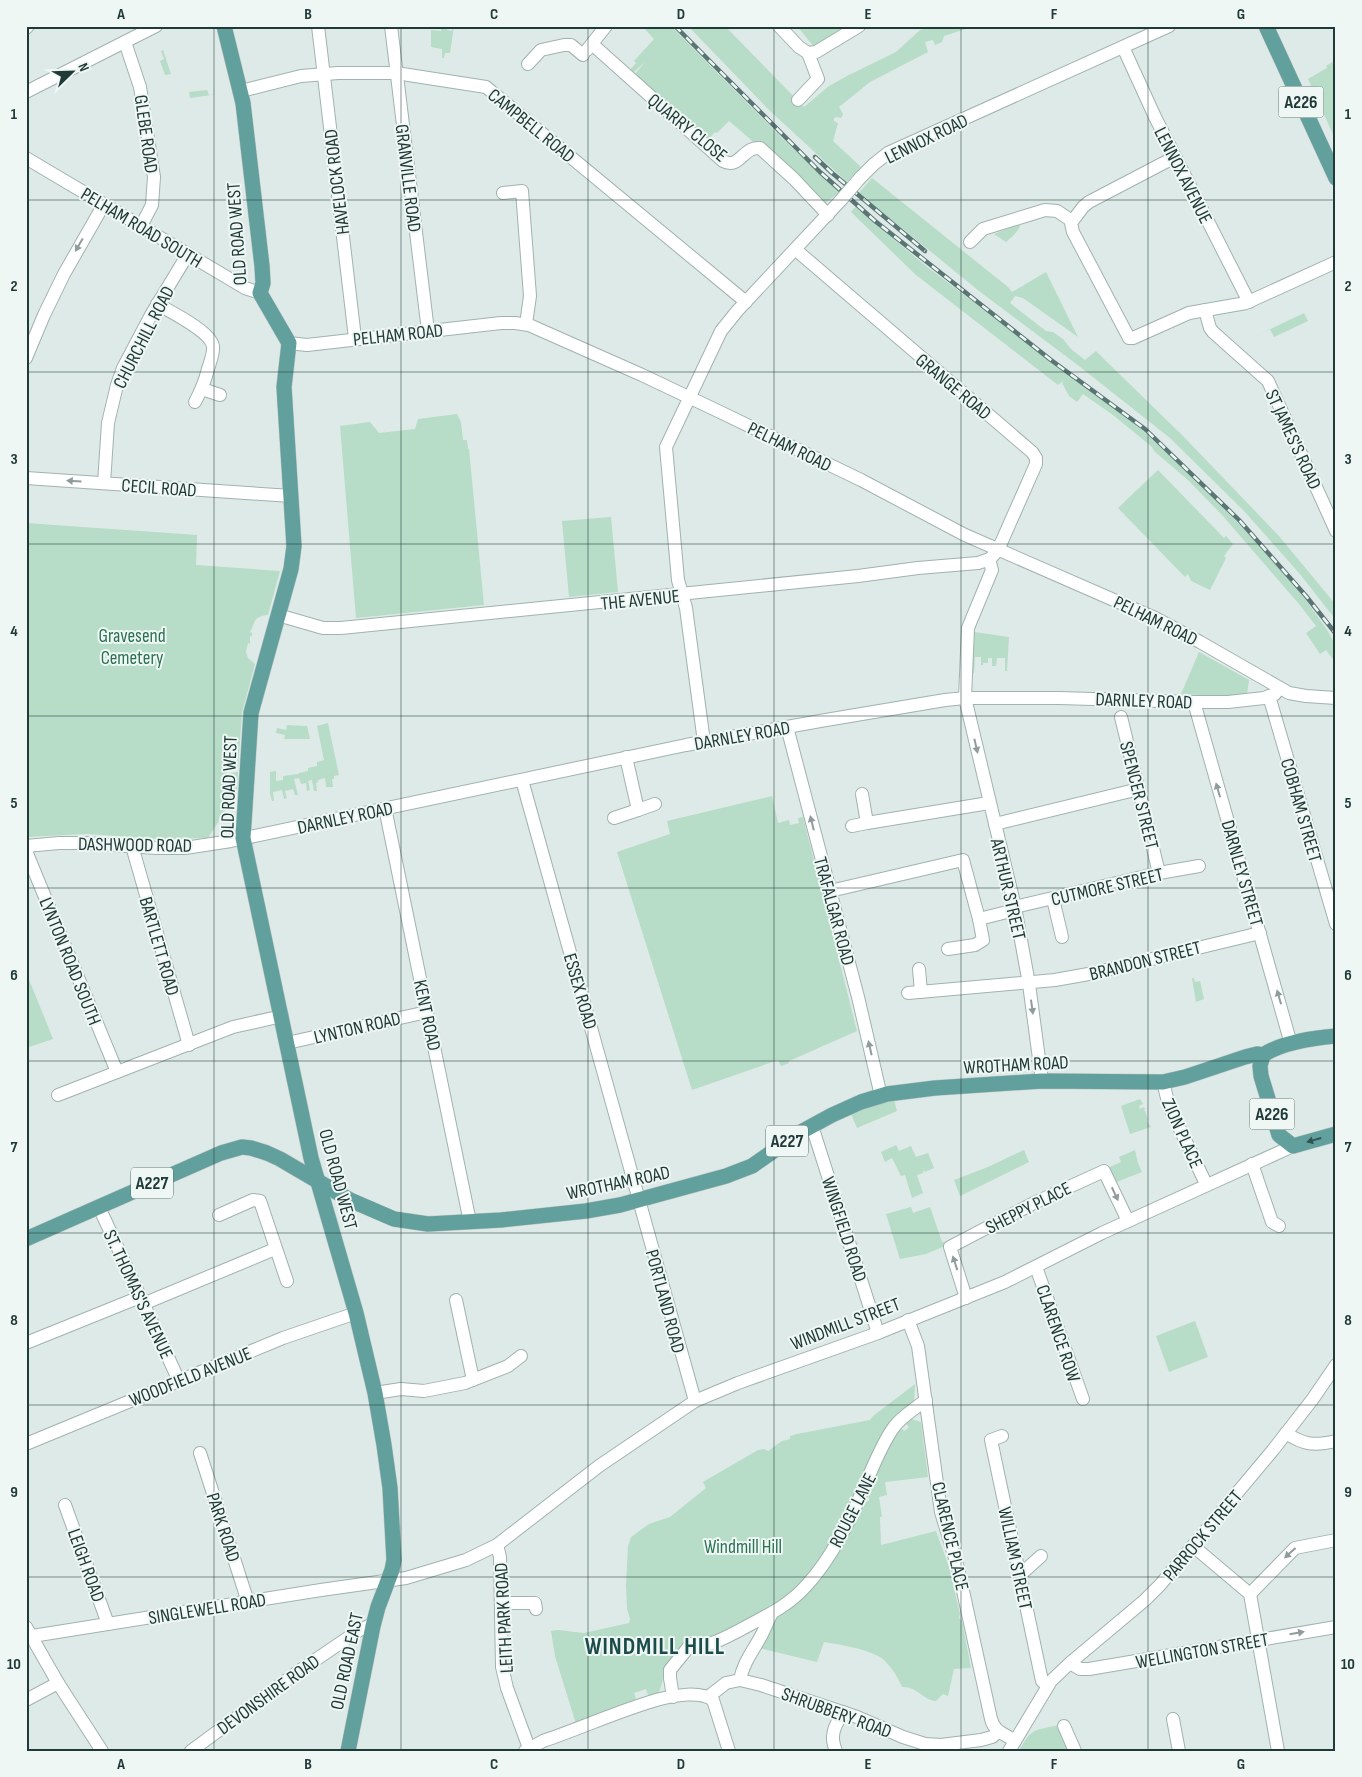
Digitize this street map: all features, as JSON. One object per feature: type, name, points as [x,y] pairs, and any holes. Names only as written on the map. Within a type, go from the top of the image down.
[{"type":"main road","name":"OLD ROAD WEST","points":[[224,26],[241,92],[262,266],[263,283],[260,293],[289,343],[284,387],[293,556],[252,713],[244,838],[309,1149],[356,1313],[375,1393],[390,1488],[394,1560],[389,1580]]},
{"type":"main road","name":"A226","points":[[1266,26],[1336,178]]},
{"type":"main road","points":[[1275,26],[1272,30],[1295,80],[1295,88]]},
{"type":"main road","points":[[1275,26],[1336,158]]},
{"type":"main road","name":"WROTHAM ROAD","points":[[26,1239],[231,1150],[242,1147],[251,1148],[280,1159],[350,1200],[382,1215],[408,1222],[428,1224],[470,1222],[579,1212],[639,1201],[726,1176],[747,1168],[812,1126],[852,1106],[881,1096],[912,1090],[1042,1081],[1163,1082],[1185,1077],[1245,1057],[1257,1054],[1263,1055],[1274,1049],[1291,1044],[1336,1036]]},
{"type":"main road","name":"A226","points":[[1263,1055],[1261,1060],[1261,1076],[1279,1135],[1292,1146]]},
{"type":"main road","name":"WROTHAM ROAD","points":[[1229,1063],[1250,1065],[1261,1076]]},
{"type":"main road","name":"WINDMILL STREET","points":[[1292,1146],[1336,1134]]},
{"type":"main road","name":"A227","points":[[280,1159],[298,1160],[305,1156],[309,1149]]},
{"type":"main road","points":[[326,1210],[334,1200],[350,1200]]},
{"type":"main road","name":"OLD ROAD EAST","points":[[348,1751],[373,1626],[378,1607],[389,1580]]},
{"type":"street","points":[[26,92],[156,26]]},
{"type":"street","name":"HAVELOCK ROAD","points":[[318,26],[355,338]]},
{"type":"street","name":"GRANVILLE ROAD","points":[[391,26],[428,331]]},
{"type":"street","points":[[528,64],[540,51],[564,45],[572,46],[581,57],[606,26]]},
{"type":"street","points":[[779,26],[799,47],[808,52],[818,51],[859,26]]},
{"type":"street","name":"LENNOX ROAD","points":[[704,742],[686,608],[678,580],[666,448],[721,331],[860,178],[888,153],[1169,26]]},
{"type":"street","name":"GLEBE ROAD","points":[[124,42],[139,82],[154,176],[152,206],[141,226]]},
{"type":"street","name":"QUARRY CLOSE","points":[[592,44],[723,161],[734,163],[749,149],[760,148],[794,179],[828,215]]},
{"type":"street","name":"LENNOX AVENUE","points":[[1123,47],[1175,157],[1249,302]]},
{"type":"street","points":[[798,100],[818,80],[808,52]]},
{"type":"street","name":"CAMPBELL ROAD","points":[[241,92],[292,78],[324,73],[396,73],[481,85],[489,88],[746,302]]},
{"type":"street","points":[[1175,157],[1089,202],[1072,221],[1073,232],[1129,338],[1133,338],[1186,314],[1237,306],[1249,302],[1336,262]]},
{"type":"street","name":"PELHAM ROAD SOUTH","points":[[26,158],[245,288],[260,293]]},
{"type":"street","points":[[503,193],[522,192],[530,296],[526,324]]},
{"type":"street","points":[[26,358],[46,310],[64,274],[104,204]]},
{"type":"street","points":[[970,242],[983,230],[1045,210],[1057,211],[1072,221]]},
{"type":"street","name":"GRANGE ROAD","points":[[796,250],[1020,442],[1036,458],[1036,464],[998,550]]},
{"type":"street","name":"CHURCHILL ROAD","points":[[104,483],[108,422],[115,388],[157,304],[188,254]]},
{"type":"street","points":[[157,304],[210,338],[213,350],[202,389],[195,402]]},
{"type":"street","name":"ST JAMES'S ROAD","points":[[1205,310],[1213,332],[1268,382],[1336,530]]},
{"type":"street","name":"PELHAM ROAD","points":[[289,343],[307,345],[355,338],[506,323],[526,324],[690,397],[861,480],[965,535],[1163,622],[1265,680]]},
{"type":"street","points":[[202,389],[220,395]]},
{"type":"street","name":"CECIL ROAD","points":[[26,478],[291,496]]},
{"type":"street","points":[[989,559],[998,550]]},
{"type":"street","name":"THE AVENUE","points":[[278,615],[324,628],[341,628],[682,595],[918,568],[974,564],[989,559]]},
{"type":"street","name":"ARTHUR STREET","points":[[989,559],[992,570],[968,628],[965,698],[1015,909],[1029,984],[1042,1081]]},
{"type":"street","points":[[1248,700],[1259,692],[1265,680],[1298,695],[1336,698]]},
{"type":"street","name":"DARNLEY ROAD","points":[[244,838],[626,757],[925,703],[965,698],[1074,698],[1194,702],[1256,700],[1276,693],[1279,688]]},
{"type":"street","name":"COBHAM STREET","points":[[1269,696],[1336,924]]},
{"type":"street","name":"DARNLEY STREET","points":[[1194,702],[1291,1044]]},
{"type":"street","name":"SPENCER STREET","points":[[1121,717],[1160,873]]},
{"type":"street","name":"TRAFALGAR ROAD","points":[[787,727],[858,997],[881,1096]]},
{"type":"street","points":[[626,757],[638,810]]},
{"type":"street","name":"ESSEX ROAD","points":[[522,780],[639,1201]]},
{"type":"street","points":[[995,824],[1139,789]]},
{"type":"street","points":[[862,794],[867,823]]},
{"type":"street","points":[[852,826],[989,802]]},
{"type":"street","points":[[614,818],[655,804]]},
{"type":"street","name":"KENT ROAD","points":[[385,808],[470,1222]]},
{"type":"street","name":"DASHWOOD ROAD","points":[[26,846],[59,842],[185,848],[244,838]]},
{"type":"street","name":"BARTLETT ROAD","points":[[132,846],[189,1045]]},
{"type":"street","name":"LYNTON ROAD SOUTH","points":[[26,851],[117,1072]]},
{"type":"street","points":[[830,891],[963,860],[979,919],[982,942],[973,946],[948,949]]},
{"type":"street","name":"CUTMORE STREET","points":[[979,919],[1160,873],[1199,866]]},
{"type":"street","points":[[1053,899],[1062,937]]},
{"type":"street","name":"BRANDON STREET","points":[[919,969],[915,993],[1029,984],[1094,973],[1260,932]]},
{"type":"street","name":"LYNTON ROAD","points":[[287,1043],[428,1012]]},
{"type":"street","points":[[58,1095],[233,1027],[282,1016]]},
{"type":"street","name":"ZION PLACE","points":[[1163,1082],[1169,1106],[1206,1184]]},
{"type":"street","name":"WINGFIELD ROAD","points":[[812,1126],[878,1333]]},
{"type":"street","name":"WINDMILL STREET","points":[[389,1580],[406,1578],[466,1560],[497,1546],[598,1466],[695,1401],[738,1383],[878,1333],[1005,1282],[1206,1184],[1292,1146]]},
{"type":"street","points":[[1252,1164],[1272,1222],[1279,1226]]},
{"type":"street","name":"SHEPPY PLACE","points":[[966,1298],[950,1247],[990,1225],[1100,1171],[1105,1172],[1128,1221]]},
{"type":"street","points":[[219,1215],[253,1200],[260,1201],[275,1249],[288,1275]]},
{"type":"street","name":"PORTLAND ROAD","points":[[639,1201],[695,1401]]},
{"type":"street","name":"ST. THOMAS'S AVENUE","points":[[99,1207],[179,1381]]},
{"type":"street","points":[[26,1343],[275,1249]]},
{"type":"street","name":"CLARENCE ROW","points":[[1036,1267],[1083,1400]]},
{"type":"street","points":[[456,1300],[473,1380]]},
{"type":"street","name":"WOODFIELD AVENUE","points":[[26,1444],[283,1338],[356,1313]]},
{"type":"street","name":"CLARENCE PLACE","points":[[908,1320],[918,1346],[943,1518],[958,1568],[991,1719],[998,1732]]},
{"type":"street","points":[[375,1393],[401,1389],[427,1390],[473,1380],[508,1366],[521,1356]]},
{"type":"street","name":"PARROCK STREET","points":[[1012,1746],[1048,1686],[1070,1663],[1145,1600],[1193,1546],[1286,1433],[1336,1365]]},
{"type":"street","name":"ROUGE LANE","points":[[740,1680],[746,1660],[763,1634],[766,1622],[806,1587],[817,1573],[849,1521],[870,1473],[894,1426],[926,1400]]},
{"type":"street","points":[[1286,1433],[1297,1440],[1309,1444],[1336,1441]]},
{"type":"street","name":"WILLIAM STREET","points":[[1002,1436],[991,1440],[1042,1681],[1048,1686]]},
{"type":"street","name":"PARK ROAD","points":[[200,1453],[248,1602]]},
{"type":"street","name":"LEIGH ROAD","points":[[66,1505],[108,1624]]},
{"type":"street","points":[[1250,1594],[1295,1548],[1336,1540]]},
{"type":"street","name":"LEITH PARK ROAD","points":[[497,1546],[500,1556],[502,1604],[502,1667],[527,1749]]},
{"type":"street","points":[[1193,1546],[1250,1594],[1278,1751]]},
{"type":"street","points":[[1020,1575],[1041,1556]]},
{"type":"street","name":"SINGLEWELL ROAD","points":[[28,1634],[108,1624],[389,1580]]},
{"type":"street","points":[[502,1604],[535,1603]]},
{"type":"street","name":"ROUGE LANE","points":[[673,1697],[670,1670],[691,1644],[700,1646],[714,1642],[772,1615]]},
{"type":"street","name":"DEVONSHIRE ROAD","points":[[191,1751],[358,1630],[373,1626]]},
{"type":"street","name":"WELLINGTON STREET","points":[[1070,1663],[1080,1669],[1089,1669],[1336,1627]]},
{"type":"street","points":[[28,1634],[102,1751]]},
{"type":"street","points":[[708,1697],[726,1683],[740,1680]]},
{"type":"street","name":"SHRUBBERY ROAD","points":[[740,1680],[843,1712],[911,1740],[934,1745],[984,1739],[992,1737],[998,1732]]},
{"type":"street","points":[[26,1700],[58,1682]]},
{"type":"street","points":[[527,1749],[661,1699],[691,1695],[708,1697],[714,1702],[729,1751]]},
{"type":"street","points":[[836,1751],[832,1732],[843,1712]]},
{"type":"street","points":[[1174,1718],[1178,1751]]},
{"type":"street","points":[[1064,1726],[1075,1751]]},
{"type":"street","points":[[998,1732],[1012,1746]]},
{"type":"green space","points":[[441,26],[448,26],[447,30],[452,31],[454,26],[450,53],[445,53],[444,58],[442,58],[442,49],[431,47],[431,30],[441,31]]},
{"type":"green space","points":[[642,26],[671,26],[793,149],[841,191],[825,203],[729,121],[707,141],[635,74],[645,62],[633,73],[630,70],[636,63],[634,61],[654,39]]},
{"type":"green space","points":[[688,26],[725,26],[804,107],[829,86],[896,52],[920,30],[939,26],[983,26],[944,36],[942,42],[935,45],[933,40],[925,42],[928,52],[870,82],[839,107],[843,114],[841,118],[834,118],[834,121],[838,123],[833,141],[861,167],[847,182],[768,109]]},
{"type":"green space","points":[[797,26],[847,26],[815,48]]},
{"type":"green space","points":[[163,50],[171,74],[165,75],[160,61],[164,59],[161,51]]},
{"type":"green space","points":[[1336,60],[1336,141],[1308,79],[1327,68],[1326,66]]},
{"type":"green space","points":[[207,90],[209,95],[218,94],[190,98],[189,92]]},
{"type":"green space","points":[[872,178],[1012,292],[1046,272],[1078,337],[1023,298],[1015,296],[1010,303],[1046,331],[1053,332],[1063,339],[1071,349],[1085,360],[1096,351],[1183,436],[1279,536],[1336,605],[1336,620],[1299,573],[1244,511],[1170,438],[1079,366],[979,291],[859,193]]},
{"type":"green space","points":[[855,207],[926,266],[1142,430],[1208,491],[1301,593],[1336,646],[1336,663],[1326,650],[1320,654],[1306,633],[1316,626],[1299,604],[1222,515],[1189,481],[1113,415],[1083,394],[1077,402],[1069,396],[1062,383],[1064,380],[1058,385],[916,275],[851,212]]},
{"type":"green space","points":[[1019,224],[1020,227],[1006,242],[994,234]]},
{"type":"green space","points":[[1304,313],[1308,321],[1274,337],[1270,329]]},
{"type":"green space","points":[[457,414],[461,422],[463,440],[467,440],[469,449],[484,605],[356,618],[340,426],[370,422],[379,433],[415,429],[418,419]]},
{"type":"green space","points":[[1158,470],[1224,538],[1226,536],[1233,544],[1224,556],[1226,558],[1210,590],[1191,581],[1188,574],[1185,577],[1118,508]]},
{"type":"green space","points":[[611,517],[618,592],[569,597],[562,521]]},
{"type":"green space","name":"Gravesend Cemetery","points":[[26,523],[197,535],[196,565],[280,571],[268,615],[259,617],[255,621],[250,632],[252,636],[250,636],[250,644],[248,643],[246,652],[248,658],[255,664],[242,713],[238,768],[227,768],[227,774],[238,772],[237,793],[208,838],[160,839],[87,834],[26,837]]},
{"type":"green space","points":[[974,632],[1009,637],[1007,671],[1005,671],[1005,658],[997,658],[996,666],[992,666],[992,658],[988,658],[988,663],[981,665],[981,657],[975,657],[974,673],[972,673]]},
{"type":"green space","points":[[1199,652],[1249,680],[1247,694],[1221,696],[1181,694]]},
{"type":"green space","points":[[328,723],[339,775],[334,776],[334,779],[332,779],[333,787],[326,787],[325,778],[318,780],[316,783],[317,791],[314,791],[312,780],[308,781],[310,790],[307,791],[306,783],[301,784],[299,778],[294,779],[298,795],[295,795],[293,789],[285,791],[287,798],[284,799],[282,790],[273,792],[274,801],[272,801],[270,772],[276,771],[276,781],[283,780],[283,776],[299,774],[308,771],[308,768],[317,766],[317,762],[324,760],[317,726]]},
{"type":"green space","points":[[287,725],[307,726],[310,739],[284,739],[285,735],[276,733],[277,728],[286,730]]},
{"type":"green space","points":[[772,796],[778,823],[789,820],[790,825],[799,823],[798,818],[803,817],[857,1031],[781,1066],[778,1060],[692,1090],[617,852],[670,834],[667,821]]},
{"type":"green space","points":[[26,972],[53,1039],[26,1048]]},
{"type":"green space","points":[[1192,978],[1194,978],[1195,982],[1200,981],[1204,999],[1196,1002]]},
{"type":"green space","points":[[1140,1099],[1143,1104],[1139,1106],[1140,1109],[1144,1107],[1145,1110],[1143,1111],[1145,1111],[1147,1121],[1151,1127],[1130,1134],[1121,1106]]},
{"type":"green space","points":[[894,1100],[897,1111],[857,1128],[851,1114]]},
{"type":"green space","points":[[896,1145],[899,1151],[911,1146],[916,1157],[928,1153],[934,1168],[925,1172],[920,1160],[924,1170],[923,1173],[917,1175],[923,1193],[912,1198],[905,1175],[901,1176],[892,1158],[885,1162],[881,1152]]},
{"type":"green space","points":[[1024,1150],[1029,1162],[960,1196],[954,1180]]},
{"type":"green space","points":[[1135,1150],[1142,1172],[1114,1183],[1109,1171],[1110,1167],[1121,1162],[1119,1157]]},
{"type":"green space","points":[[911,1207],[913,1213],[930,1207],[945,1246],[926,1254],[900,1259],[886,1214]]},
{"type":"green space","points":[[1195,1321],[1208,1357],[1169,1372],[1156,1336]]},
{"type":"green space","name":"Windmill Hill","points":[[915,1384],[914,1403],[842,1529],[798,1591],[731,1633],[699,1641],[691,1636],[665,1674],[658,1695],[649,1698],[646,1689],[634,1693],[637,1702],[576,1724],[555,1656],[551,1631],[584,1633],[629,1623],[626,1585],[628,1546],[631,1537],[649,1524],[670,1517],[706,1488],[703,1482],[758,1450],[764,1449],[768,1451],[782,1441],[790,1439],[790,1436],[797,1434],[870,1420]]},
{"type":"green space","points":[[912,1419],[921,1422],[928,1477],[885,1482],[887,1495],[879,1497],[882,1517],[880,1517],[881,1545],[936,1531],[949,1567],[971,1668],[954,1669],[948,1696],[943,1694],[936,1701],[912,1689],[902,1687],[885,1661],[872,1653],[859,1649],[824,1642],[817,1662],[759,1648],[774,1620],[864,1501],[869,1501],[869,1489],[878,1466],[901,1429],[905,1431],[909,1427],[906,1424]]},
{"type":"green space","points":[[1059,1725],[1072,1751],[1019,1751],[1034,1731]]},
{"type":"railway","points":[[675,26],[820,172],[875,221],[1051,360],[1145,429],[1239,520],[1306,596],[1336,634]]},
{"type":"railway","points":[[815,157],[925,251]]},
{"type":"district","name":"WINDMILL HILL","points":[[655,1646]]}]
